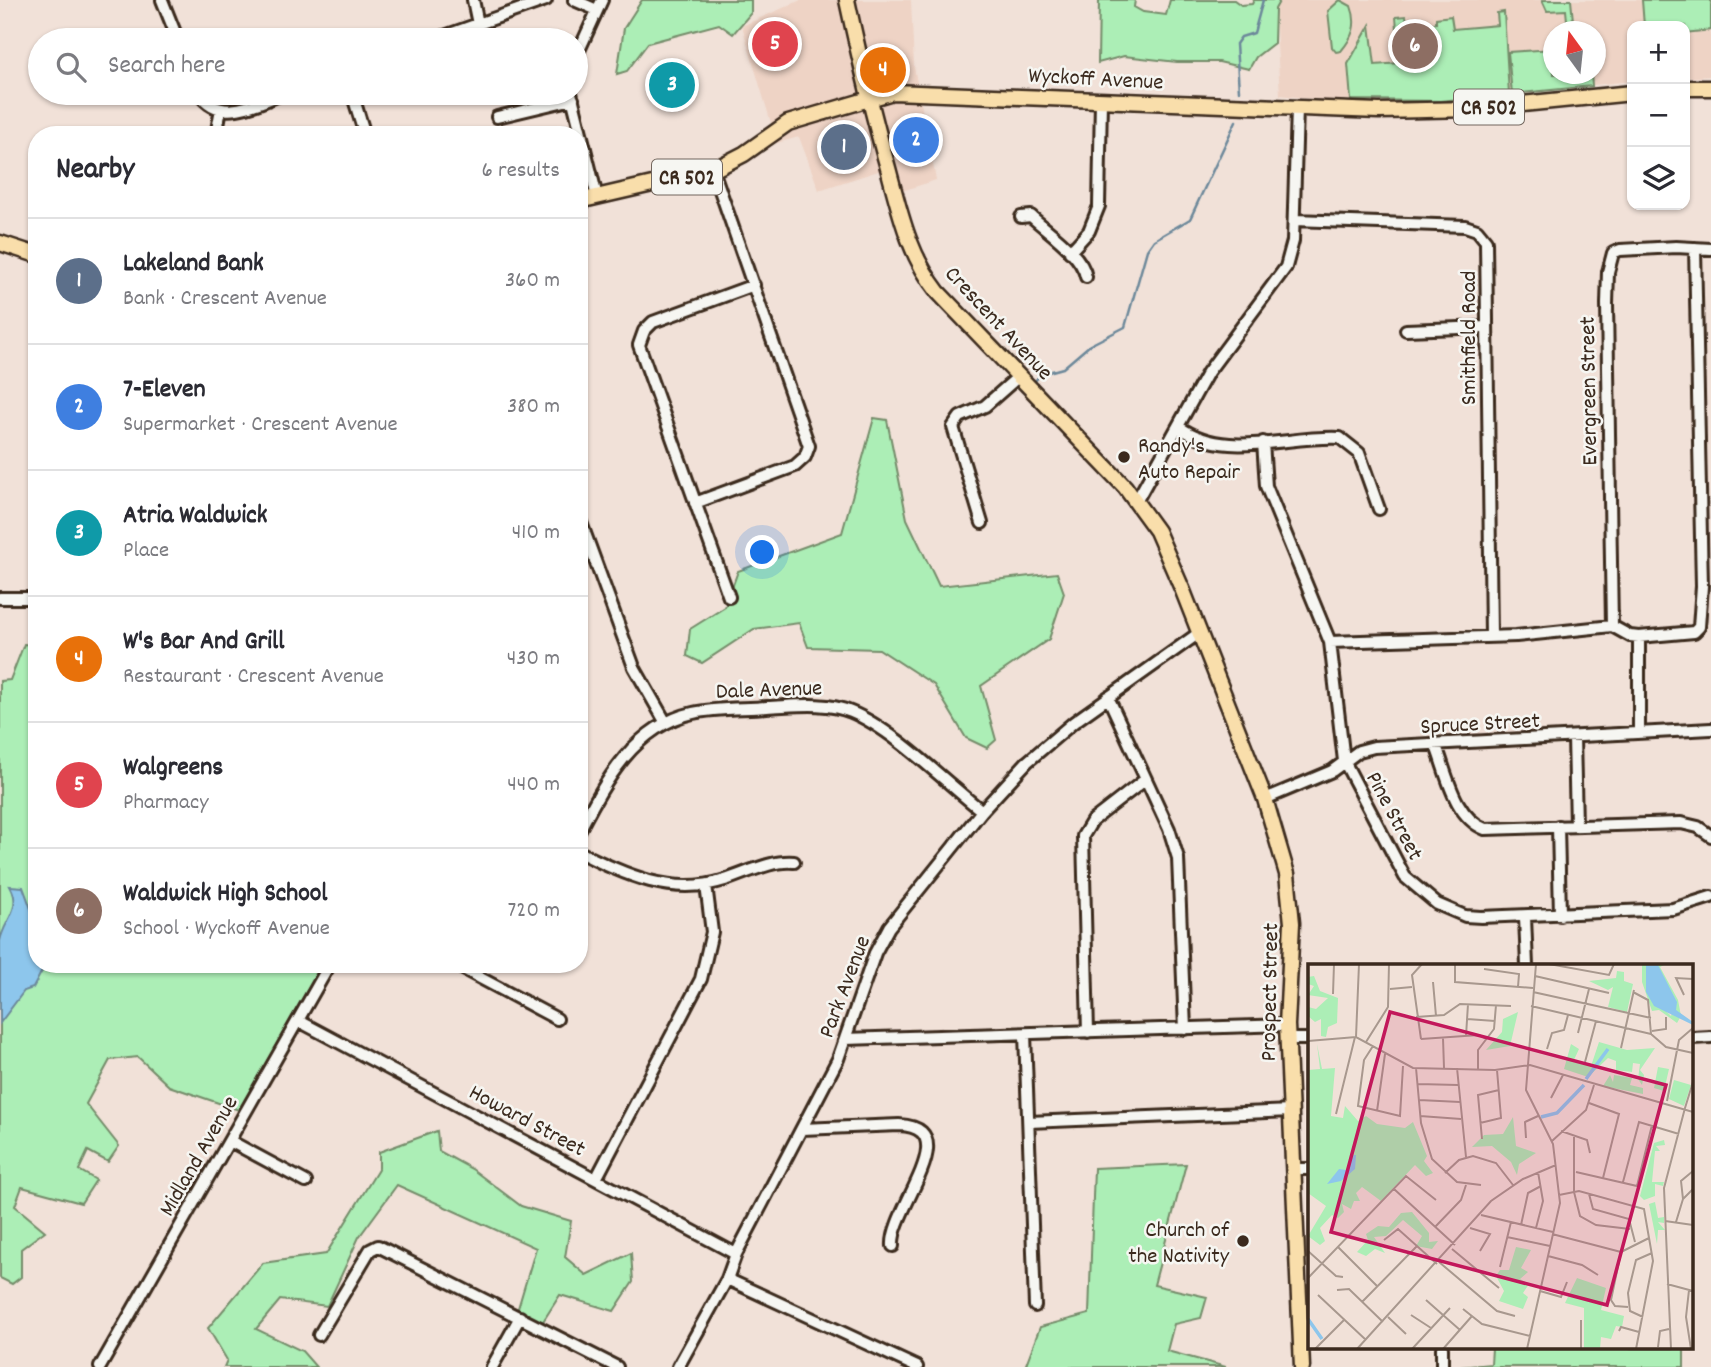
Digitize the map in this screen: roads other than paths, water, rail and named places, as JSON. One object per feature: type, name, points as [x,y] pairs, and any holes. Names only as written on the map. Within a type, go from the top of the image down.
[{"type":"main road","name":"Crescent Avenue","points":[[847,0],[868,97],[904,230],[917,261],[938,292],[1137,500],[1157,531],[1199,633]]},
{"type":"main road","points":[[1690,88],[1711,88]]},
{"type":"main road","name":"Wyckoff Avenue","points":[[588,199],[713,170],[744,154],[788,123],[868,97],[905,91],[1426,111],[1627,93]]},
{"type":"main road","points":[[0,243],[28,252]]},
{"type":"main road","name":"Prospect Street","points":[[1199,633],[1265,799],[1281,847],[1292,901],[1287,1032],[1303,1367]]},
{"type":"street","points":[[162,0],[173,28]]},
{"type":"street","points":[[473,0],[478,24]]},
{"type":"street","points":[[467,28],[546,0]]},
{"type":"street","points":[[574,0],[599,5],[588,30]]},
{"type":"street","points":[[1070,253],[1088,231],[1099,206],[1101,100]]},
{"type":"street","points":[[213,105],[222,109],[238,110],[252,105]]},
{"type":"street","points":[[356,105],[362,126]]},
{"type":"street","points":[[497,117],[540,105]]},
{"type":"street","points":[[574,105],[579,126]]},
{"type":"street","points":[[1137,500],[1208,372],[1280,278],[1290,254],[1294,220],[1297,108]]},
{"type":"street","points":[[218,126],[222,109]]},
{"type":"street","points":[[588,161],[597,197]]},
{"type":"street","points":[[695,503],[795,466],[805,457],[809,439],[713,170]]},
{"type":"street","points":[[1021,217],[1031,216],[1085,268],[1086,277]]},
{"type":"street","name":"Smithfield Road","points":[[1294,220],[1465,226],[1477,230],[1488,247],[1486,327],[1491,635]]},
{"type":"street","points":[[1330,642],[1516,636],[1612,626],[1630,636],[1639,637],[1694,632],[1701,622],[1695,248]]},
{"type":"street","name":"Evergreen Street","points":[[1612,626],[1608,272],[1613,253],[1620,250],[1711,249]]},
{"type":"street","points":[[729,597],[639,345],[644,331],[653,323],[754,285]]},
{"type":"street","points":[[1406,330],[1486,327]]},
{"type":"street","points":[[982,523],[953,427],[960,417],[990,402],[1018,376]]},
{"type":"street","points":[[1178,425],[1195,437],[1220,444],[1332,438],[1347,441],[1359,453],[1379,509]]},
{"type":"street","name":"Pine Street","points":[[1263,442],[1266,486],[1330,642],[1344,761],[1396,866],[1415,887],[1437,904],[1465,916],[1525,917],[1673,909],[1711,897]]},
{"type":"street","points":[[588,542],[634,667],[666,723]]},
{"type":"street","points":[[0,598],[28,598]]},
{"type":"street","name":"Park Avenue","points":[[678,1367],[727,1279],[736,1254],[802,1129],[845,1039],[881,940],[982,811],[1035,755],[1108,697],[1199,633]]},
{"type":"street","points":[[1639,637],[1639,733]]},
{"type":"street","points":[[1108,697],[1169,829],[1178,858],[1185,1029]]},
{"type":"street","name":"Dale Avenue","points":[[588,816],[620,761],[640,741],[666,723],[703,711],[787,706],[838,708],[877,726],[982,811]]},
{"type":"street","name":"Spruce Street","points":[[1265,799],[1315,779],[1359,751],[1374,747],[1436,746],[1711,729]]},
{"type":"street","points":[[1574,737],[1576,825]]},
{"type":"street","points":[[1436,746],[1461,809],[1477,826],[1493,830],[1681,823],[1698,827],[1711,836]]},
{"type":"street","points":[[1088,1032],[1083,836],[1092,821],[1146,779]]},
{"type":"street","points":[[1558,826],[1560,915]]},
{"type":"street","points":[[588,856],[635,878],[670,885],[706,885],[771,864],[794,862]]},
{"type":"street","points":[[596,1179],[701,979],[711,946],[712,916],[706,885]]},
{"type":"street","points":[[1525,917],[1527,964]]},
{"type":"street","name":"Midland Avenue","points":[[100,1367],[325,973]]},
{"type":"street","points":[[471,973],[557,1019]]},
{"type":"street","name":"Howard Street","points":[[299,1021],[736,1254]]},
{"type":"street","points":[[845,1039],[1185,1029],[1287,1032],[1308,1038]]},
{"type":"street","points":[[1026,1034],[1035,1306]]},
{"type":"street","points":[[1029,1122],[1290,1111]]},
{"type":"street","points":[[802,1129],[899,1125],[914,1126],[928,1137],[929,1155],[896,1223],[893,1246]]},
{"type":"street","points":[[230,1141],[306,1182]]},
{"type":"street","points":[[1294,1169],[1308,1169]]},
{"type":"street","points":[[320,1335],[370,1250],[383,1247],[617,1367]]},
{"type":"street","points":[[727,1279],[917,1367]]},
{"type":"street","points":[[492,1367],[520,1317]]},
{"type":"water","points":[[10,886],[23,887],[28,901],[28,973],[41,973],[33,988],[24,991],[0,1023],[0,941],[14,908]]},
{"type":"waterway","points":[[1239,91],[1236,44],[1241,37],[1254,33],[1263,0]]},
{"type":"waterway","points":[[1034,382],[1041,374],[1063,368],[1090,345],[1125,327],[1147,250],[1154,240],[1190,219],[1236,121]]},
{"type":"place","name":"Walgreens","points":[[775,44]]},
{"type":"place","name":"Waldwick High School","points":[[1415,46]]},
{"type":"place","name":"W's Bar And Grill","points":[[883,70]]},
{"type":"place","name":"Atria Waldwick","points":[[672,85]]},
{"type":"place","name":"7-Eleven","points":[[916,140]]},
{"type":"place","name":"Lakeland Bank","points":[[844,147]]},
{"type":"place","name":"Randy's Auto Repair","points":[[1124,457]]},
{"type":"place","name":"Church of the Nativity","points":[[1243,1241]]}]
